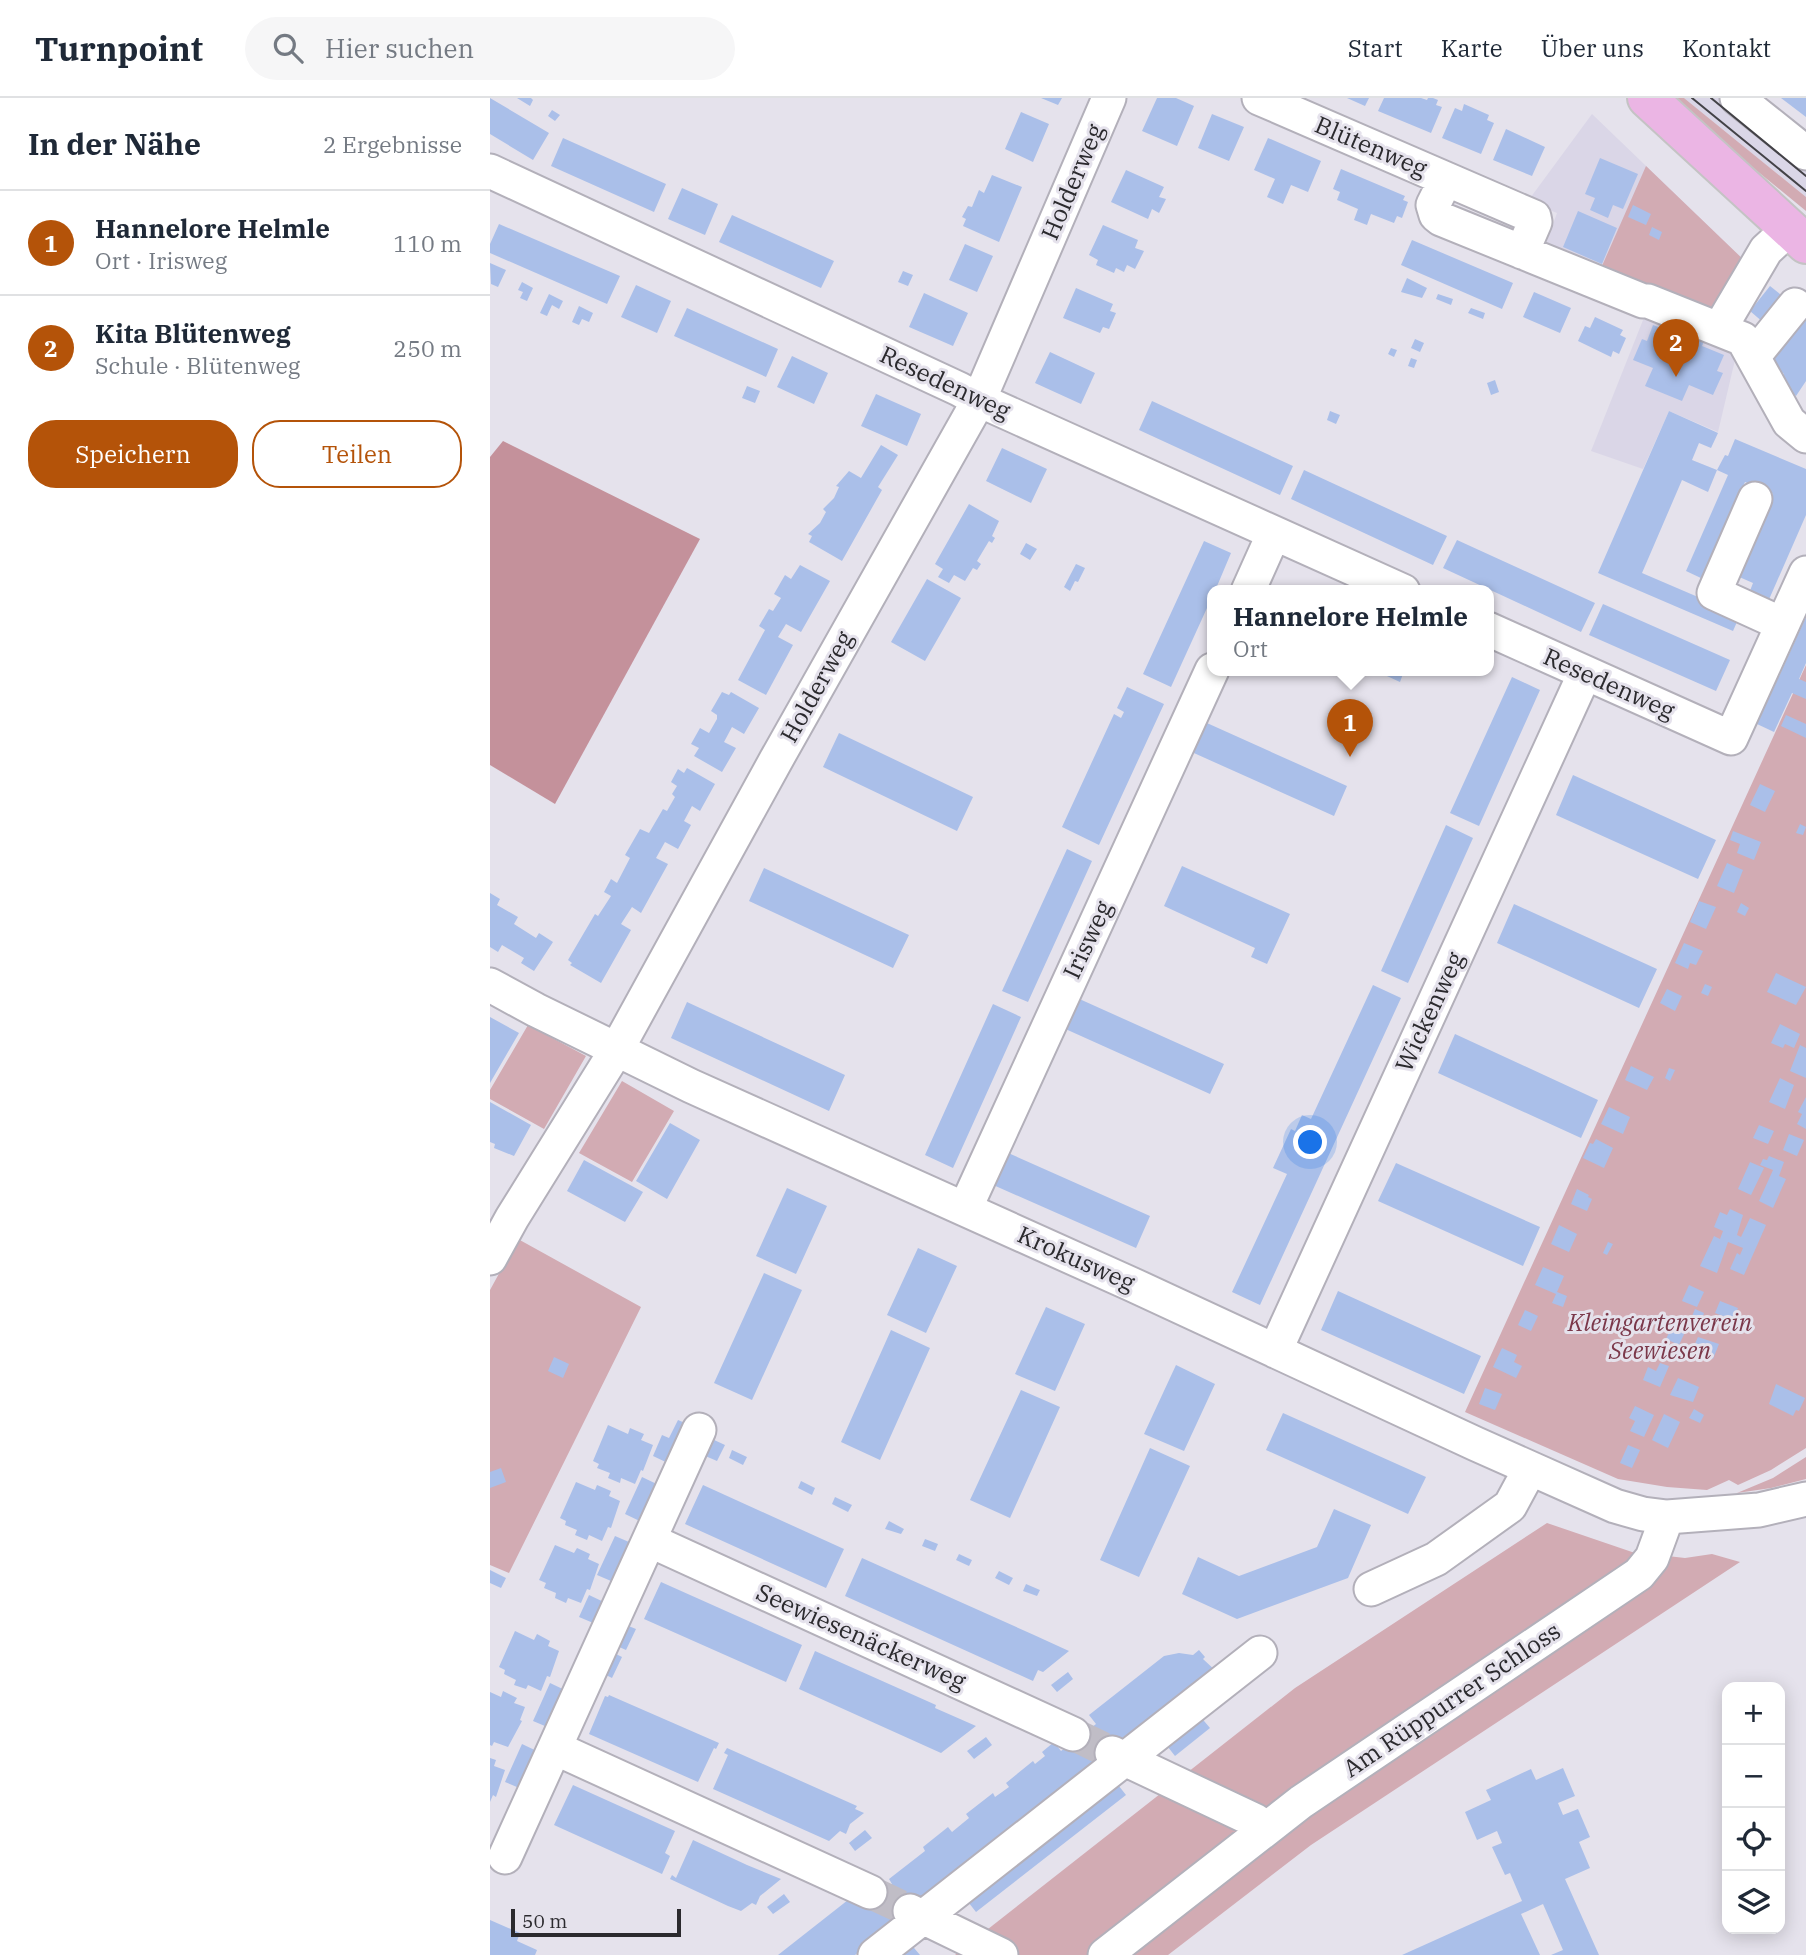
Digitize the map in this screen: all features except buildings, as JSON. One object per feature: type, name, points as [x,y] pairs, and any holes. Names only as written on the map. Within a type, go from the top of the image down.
[{"type":"main road","points":[[1647,98],[1793,231]]},
{"type":"street","name":"Holderweg","points":[[490,1258],[501,1211],[617,1049],[782,748],[979,400],[1109,98]]},
{"type":"street","name":"Blütenweg","points":[[1259,98],[1534,217],[1535,222],[1521,252],[1743,339],[1753,357],[1800,419]]},
{"type":"street","points":[[1737,98],[1806,153]]},
{"type":"street","name":"Resedenweg","points":[[490,171],[979,400],[1390,585]]},
{"type":"street","points":[[1720,328],[1766,250],[1793,231]]},
{"type":"street","points":[[1753,357],[1795,305]]},
{"type":"street","points":[[1755,499],[1714,593],[1782,624],[1806,573]]},
{"type":"street","points":[[1251,585],[1274,533]]},
{"type":"street","name":"Resedenweg","points":[[1494,632],[1731,738],[1782,624]]},
{"type":"street","name":"Wickenweg","points":[[1275,1351],[1585,673]]},
{"type":"street","name":"Irisweg","points":[[965,1209],[1209,676]]},
{"type":"street","name":"Krokusweg","points":[[490,985],[691,1086],[1530,1469],[1615,1506],[1667,1517]]},
{"type":"street","points":[[505,1857],[699,1430]]},
{"type":"street","points":[[1371,1589],[1436,1559],[1510,1506],[1530,1469]]},
{"type":"street","points":[[1667,1517],[1759,1510],[1806,1499]]},
{"type":"street","name":"Am Rüppurrer Schloss","points":[[1104,1955],[1262,1831],[1432,1712],[1630,1581],[1653,1558],[1667,1517]]},
{"type":"street","name":"Seewiesenäckerweg","points":[[649,1540],[1073,1734]]},
{"type":"street","points":[[875,1955],[917,1914],[1119,1756],[1260,1653]]},
{"type":"street","points":[[555,1748],[870,1892]]},
{"type":"street","points":[[1119,1756],[1256,1821],[1262,1831]]},
{"type":"street","points":[[917,1914],[1001,1955]]},
{"type":"shaded area","points":[[1684,98],[1723,98],[1766,140],[1806,171],[1806,197]]},
{"type":"shaded area","points":[[1592,114],[1749,265],[1716,321],[1543,252],[1557,213],[1528,201]]},
{"type":"shaded area","points":[[1649,305],[1739,343],[1718,432],[1669,411],[1643,469],[1591,451]]},
{"type":"shaded area","points":[[503,441],[700,539],[555,804],[490,765],[490,457]]},
{"type":"green space","points":[[1676,98],[1684,98],[1806,197],[1806,211],[1729,148]]},
{"type":"green space","points":[[1646,166],[1749,265],[1716,321],[1598,275]]},
{"type":"green space","name":"Kleingartenverein Seewiesen","points":[[1806,665],[1806,1448],[1771,1470],[1738,1485],[1729,1480],[1707,1490],[1618,1479],[1465,1412]]},
{"type":"green space","points":[[528,1025],[586,1056],[544,1129],[490,1099],[490,1090]]},
{"type":"green space","points":[[622,1081],[674,1111],[632,1182],[579,1153]]},
{"type":"green space","points":[[518,1239],[641,1307],[509,1573],[490,1565],[490,1290]]},
{"type":"green space","points":[[1806,1457],[1806,1479],[1737,1493],[1773,1478]]},
{"type":"green space","points":[[1547,1523],[1632,1552],[1685,1558],[1712,1554],[1740,1562],[1311,1845],[1168,1955],[955,1955],[1295,1688]]},
{"type":"tunnel","points":[[1073,1734],[1112,1753]]},
{"type":"tunnel","points":[[870,1892],[910,1911]]},
{"type":"tram line","points":[[1692,98],[1806,191]]},
{"type":"tram line","points":[[1711,98],[1806,176]]},
{"type":"place","name":"Kita Blütenweg","points":[[1676,377]]},
{"type":"place","name":"Hannelore Helmle","points":[[1350,757]]}]
